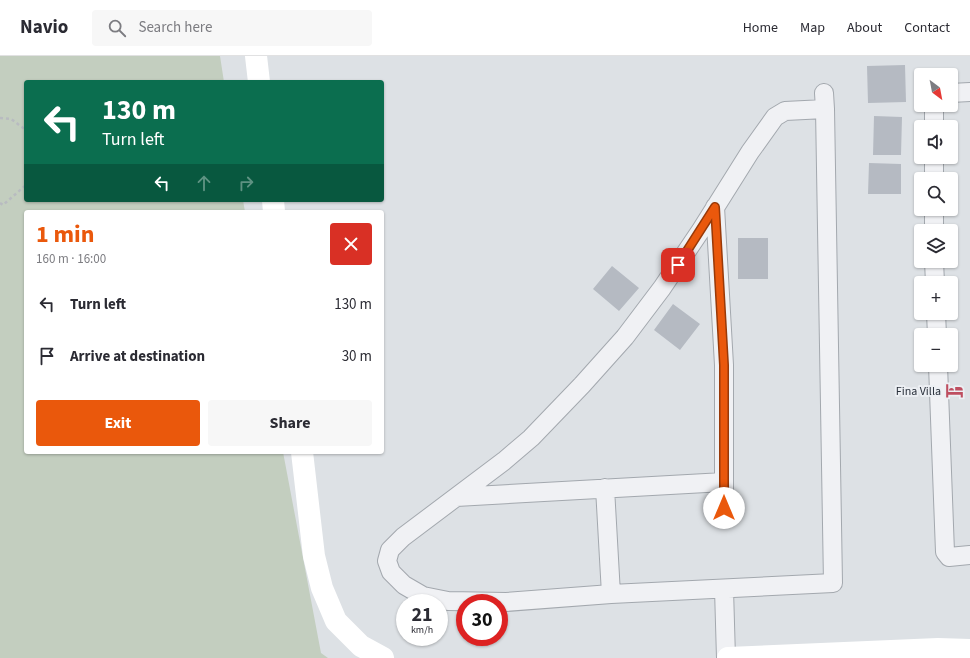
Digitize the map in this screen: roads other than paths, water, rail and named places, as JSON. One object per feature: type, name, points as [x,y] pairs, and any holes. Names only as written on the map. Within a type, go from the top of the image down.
[{"type":"main road","points":[[256,56],[259,80]]},
{"type":"main road","points":[[302,454],[314,556],[322,588],[336,621],[361,646],[383,658]]},
{"type":"main road","points":[[727,658],[938,649],[970,650]]},
{"type":"street","points":[[958,93],[970,92]]},
{"type":"street","points":[[824,101],[833,584],[611,594],[506,602],[448,601],[423,596],[404,585],[391,572],[387,561],[390,550],[403,537],[504,461],[531,438],[582,385],[625,336],[662,288],[715,207],[750,152],[775,117],[786,111],[824,101]]},
{"type":"street","points":[[715,207],[724,365],[724,508]]},
{"type":"street","points":[[938,372],[945,552],[949,556],[970,555]]},
{"type":"street","points":[[456,497],[724,482]]},
{"type":"street","points":[[605,488],[611,594]]},
{"type":"street","points":[[724,589],[727,658]]},
{"type":"place","name":"Fina Villa","points":[[954,391]]}]
